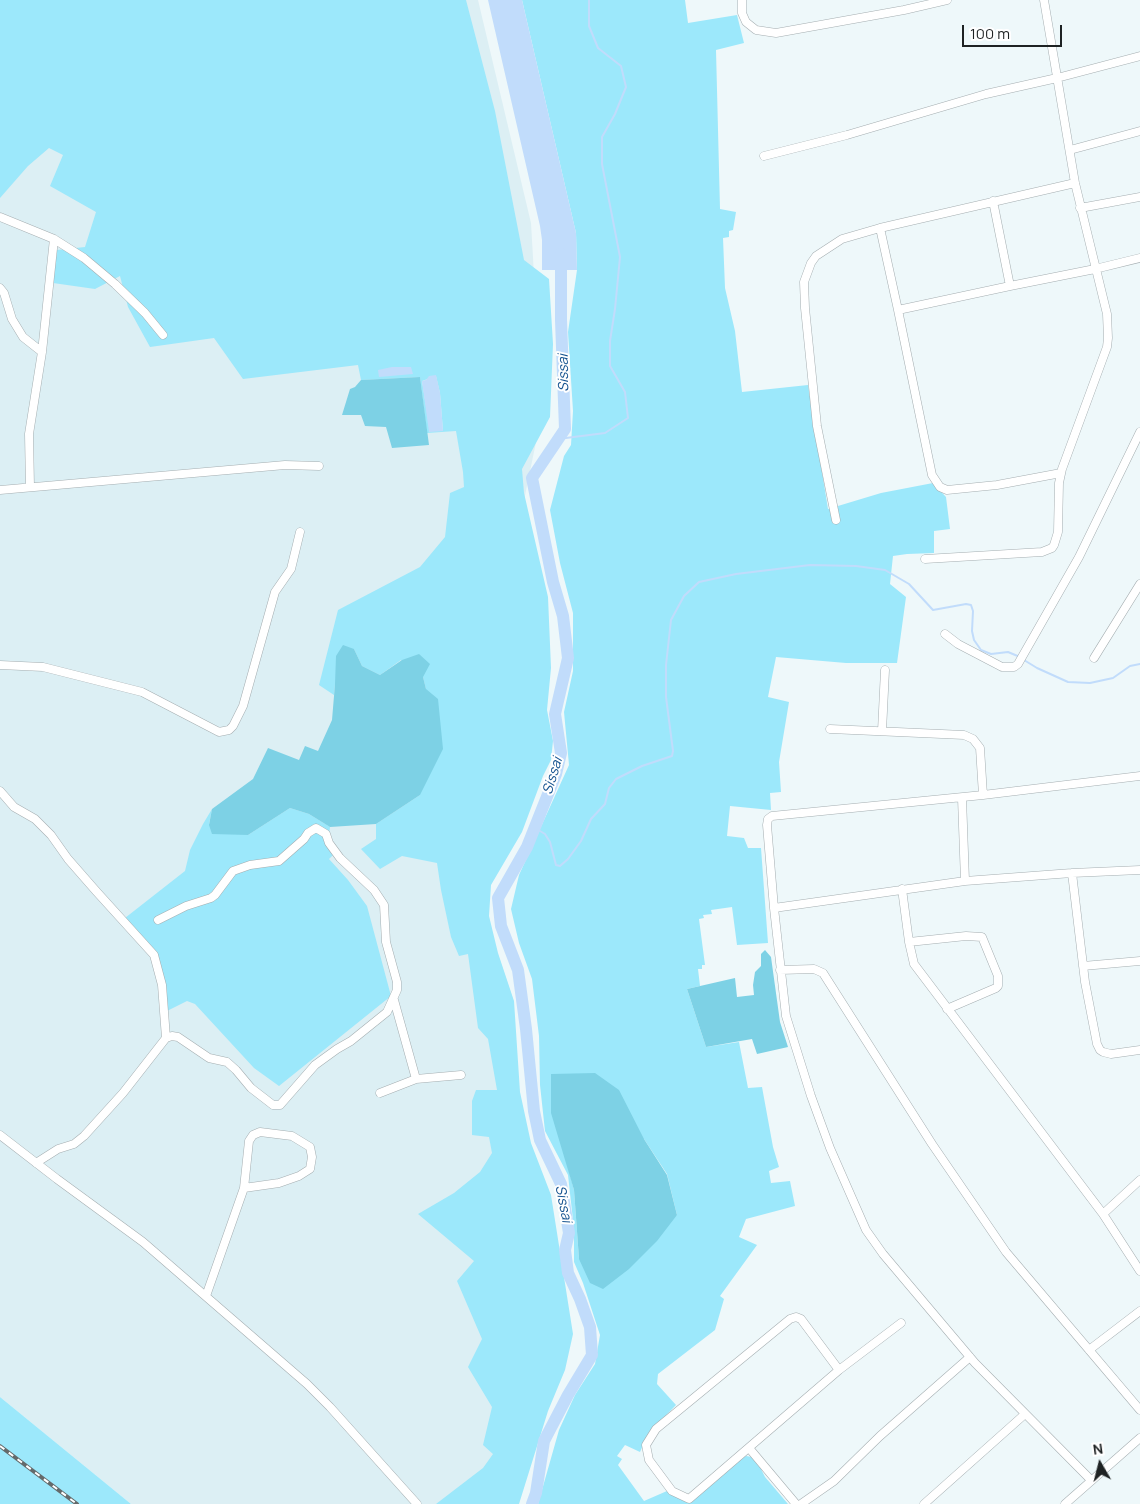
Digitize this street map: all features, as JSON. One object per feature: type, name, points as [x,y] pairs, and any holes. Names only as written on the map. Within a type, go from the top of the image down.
[{"type":"street","points":[[742,0],[742,13],[746,22],[756,30],[776,34],[947,0]]},
{"type":"street","points":[[925,559],[1042,552],[1052,548],[1058,532],[1061,473],[1107,347],[1107,314],[1080,208],[1044,0]]},
{"type":"street","points":[[764,156],[847,135],[986,94],[1140,56]]},
{"type":"street","points":[[1070,150],[1140,131]]},
{"type":"street","points":[[836,520],[817,426],[805,308],[804,282],[811,263],[826,248],[842,240],[880,228],[1075,183]]},
{"type":"street","points":[[1080,208],[1140,197]]},
{"type":"street","points":[[993,201],[1010,286]]},
{"type":"street","points":[[0,217],[54,239],[84,258],[116,284],[145,313],[163,335]]},
{"type":"street","points":[[880,228],[932,476],[940,487],[946,490],[997,485],[1061,473]]},
{"type":"street","points":[[30,487],[29,434],[42,352],[54,239]]},
{"type":"street","points":[[898,310],[1140,258]]},
{"type":"street","points":[[0,288],[4,293],[12,319],[23,337],[42,352]]},
{"type":"street","points":[[945,634],[958,644],[1002,667],[1014,667],[1018,664],[1078,557],[1140,432]]},
{"type":"street","points":[[0,490],[285,465],[319,466]]},
{"type":"street","points":[[0,665],[43,667],[142,692],[218,732],[229,730],[234,726],[243,706],[276,592],[290,569],[300,532]]},
{"type":"street","points":[[1094,658],[1140,584]]},
{"type":"street","points":[[882,731],[885,670]]},
{"type":"street","points":[[830,729],[964,735],[973,739],[980,748],[983,796]]},
{"type":"street","points":[[1091,1480],[970,1357],[900,1275],[866,1230],[830,1148],[786,1016],[767,825],[769,817],[983,796],[1140,776]]},
{"type":"street","points":[[0,791],[14,806],[35,819],[51,835],[68,859],[154,955],[162,985],[166,1038]]},
{"type":"street","points":[[962,798],[964,880]]},
{"type":"street","points":[[36,1163],[58,1149],[74,1144],[84,1136],[134,1080],[166,1038],[178,1037],[209,1058],[227,1062],[251,1088],[273,1105],[280,1105],[315,1065],[371,1026],[387,1012],[394,1000],[397,982],[386,942],[384,906],[374,890],[340,858],[329,844],[326,834],[321,829],[313,829],[293,850],[279,861],[259,863],[233,871],[211,898],[186,906],[158,920]]},
{"type":"street","points":[[774,908],[964,880],[1140,870]]},
{"type":"street","points":[[1072,873],[1083,966],[1097,1044],[1100,1050],[1111,1054],[1140,1050]]},
{"type":"street","points":[[902,889],[914,964],[1103,1214],[1140,1271]]},
{"type":"street","points":[[909,942],[966,936],[982,937],[999,980],[998,986],[947,1009]]},
{"type":"street","points":[[1083,966],[1140,961]]},
{"type":"street","points":[[780,970],[814,968],[823,973],[932,1144],[1006,1252],[1140,1410]]},
{"type":"street","points":[[394,1000],[416,1079]]},
{"type":"street","points":[[380,1093],[416,1079],[461,1075]]},
{"type":"street","points":[[206,1296],[244,1188],[249,1141],[253,1135],[260,1132],[292,1136],[310,1147],[312,1157],[310,1168],[299,1176],[279,1183],[244,1188]]},
{"type":"street","points":[[0,1135],[143,1242],[307,1384],[417,1504]]},
{"type":"street","points":[[1103,1214],[1140,1180]]},
{"type":"street","points":[[1089,1350],[1140,1311]]},
{"type":"street","points":[[839,1370],[801,1320],[794,1317],[656,1429],[646,1445],[649,1460],[672,1491],[689,1499],[839,1370],[901,1323]]},
{"type":"street","points":[[801,1504],[834,1481],[874,1442],[970,1357]]},
{"type":"street","points":[[924,1504],[1025,1414]]},
{"type":"street","points":[[1065,1504],[1140,1438]]},
{"type":"street","points":[[749,1448],[796,1504]]},
{"type":"shaded area","points":[[0,0],[478,0],[531,223],[542,413],[521,515],[481,885],[516,1095],[492,1504],[131,1504],[0,1397]]},
{"type":"shaded area","points":[[0,0],[466,0],[495,111],[524,260],[549,279],[553,344],[550,417],[522,469],[524,493],[548,597],[551,668],[547,710],[553,741],[551,760],[522,832],[491,885],[489,916],[498,953],[514,1001],[520,1092],[531,1143],[551,1195],[573,1334],[565,1370],[548,1411],[519,1504],[436,1504],[483,1468],[493,1454],[483,1445],[492,1407],[468,1367],[482,1339],[457,1281],[474,1261],[418,1214],[454,1193],[480,1172],[492,1153],[489,1137],[472,1135],[472,1101],[476,1090],[497,1090],[488,1039],[478,1028],[468,954],[459,956],[451,937],[437,863],[402,856],[380,869],[361,849],[376,839],[376,824],[420,795],[426,689],[423,677],[401,660],[380,675],[362,666],[354,649],[335,684],[334,695],[319,685],[338,610],[420,567],[445,537],[450,493],[464,487],[456,431],[427,433],[420,377],[361,380],[358,365],[243,379],[214,338],[150,347],[128,307],[120,276],[95,289],[53,283],[57,250],[85,247],[96,212],[50,186],[63,155],[49,148],[28,166],[0,198]],"holes":[[[436,376],[440,393],[443,431],[426,406],[422,381]]]},
{"type":"shaded area","points":[[488,0],[522,0],[576,233],[577,270],[542,270],[540,226]]},
{"type":"shaded area","points":[[522,0],[685,0],[688,23],[737,15],[744,43],[716,50],[720,209],[736,212],[733,230],[729,231],[729,237],[723,238],[725,288],[735,331],[742,392],[808,385],[828,509],[881,493],[933,483],[946,497],[950,529],[934,531],[934,553],[893,556],[890,584],[906,597],[897,663],[846,663],[776,657],[768,697],[789,702],[779,762],[781,792],[770,793],[771,810],[730,806],[727,836],[744,838],[748,848],[761,848],[768,943],[737,945],[732,907],[711,910],[712,914],[703,915],[704,918],[699,919],[705,965],[702,965],[702,969],[698,969],[700,986],[687,989],[706,1047],[739,1042],[748,1088],[762,1087],[773,1147],[779,1167],[769,1171],[771,1183],[790,1181],[795,1206],[746,1219],[739,1237],[757,1245],[720,1296],[724,1299],[715,1330],[658,1374],[657,1384],[676,1405],[648,1434],[640,1452],[625,1445],[617,1456],[622,1459],[618,1465],[644,1501],[667,1491],[691,1502],[739,1460],[746,1456],[752,1457],[758,1463],[765,1477],[788,1504],[538,1504],[559,1430],[575,1395],[595,1364],[600,1335],[574,1262],[574,1229],[568,1175],[545,1131],[540,1085],[539,1036],[532,979],[519,943],[511,909],[519,875],[569,765],[564,712],[573,671],[573,613],[560,563],[550,510],[564,456],[571,445],[573,411],[568,332],[577,270],[576,233]],"holes":[[[644,1139],[667,1174],[677,1215],[579,1259],[574,1190],[565,1156]]]},
{"type":"shaded area","points":[[392,367],[411,367],[413,374],[379,377],[378,370]]},
{"type":"shaded area","points":[[436,375],[440,393],[443,431],[429,432],[422,381],[426,380],[429,376]]},
{"type":"shaded area","points":[[420,377],[429,445],[392,448],[386,427],[365,426],[361,415],[342,415],[350,389],[355,387],[361,380]]},
{"type":"shaded area","points":[[343,645],[354,649],[362,666],[380,675],[402,660],[419,654],[430,664],[423,677],[426,689],[438,699],[443,749],[420,795],[376,824],[330,827],[309,814],[290,808],[248,835],[212,834],[209,825],[212,809],[253,779],[268,748],[299,760],[305,746],[318,751],[332,720],[336,656]]},
{"type":"shaded area","points":[[290,808],[309,814],[330,827],[328,845],[334,854],[329,859],[348,880],[367,906],[391,996],[279,1086],[254,1068],[195,1004],[187,1001],[167,1011],[157,953],[125,918],[185,871],[190,850],[212,809],[209,824],[248,835]]},
{"type":"shaded area","points":[[765,950],[771,957],[780,1022],[788,1047],[757,1054],[752,1039],[706,1047],[687,989],[735,978],[737,997],[754,995],[755,972],[761,966],[761,954]]},
{"type":"shaded area","points":[[595,1073],[619,1090],[644,1139],[667,1175],[677,1215],[657,1241],[629,1269],[603,1289],[590,1283],[579,1259],[574,1190],[551,1113],[551,1074]]},
{"type":"shaded area","points":[[0,1397],[131,1504],[0,1504]]},
{"type":"waterway","points":[[558,439],[605,433],[628,418],[625,392],[610,366],[610,341],[620,257],[602,164],[602,137],[615,114],[626,87],[621,66],[598,48],[589,26],[589,0]]},
{"type":"waterway","name":"Sissai","points":[[532,1504],[536,1493],[544,1441],[592,1355],[590,1327],[568,1273],[565,1250],[569,1233],[561,1184],[540,1140],[534,1111],[518,970],[501,926],[498,898],[527,847],[556,774],[561,753],[555,714],[568,658],[563,616],[553,582],[532,478],[565,429],[561,320],[561,254]]},
{"type":"waterway","points":[[535,828],[545,834],[550,842],[556,865],[560,866],[568,859],[581,841],[591,819],[605,804],[609,788],[616,779],[642,766],[672,756],[673,751],[666,697],[666,665],[671,620],[684,596],[699,582],[736,574],[810,565],[856,566],[885,570],[909,584],[933,610],[966,604],[971,605],[973,611],[972,631],[974,640],[981,650],[991,654],[1008,652],[1020,657]]},
{"type":"waterway","points":[[1024,660],[1068,682],[1090,683],[1113,678],[1130,666],[1140,664]]},
{"type":"railway","points":[[0,1446],[77,1504]]}]
